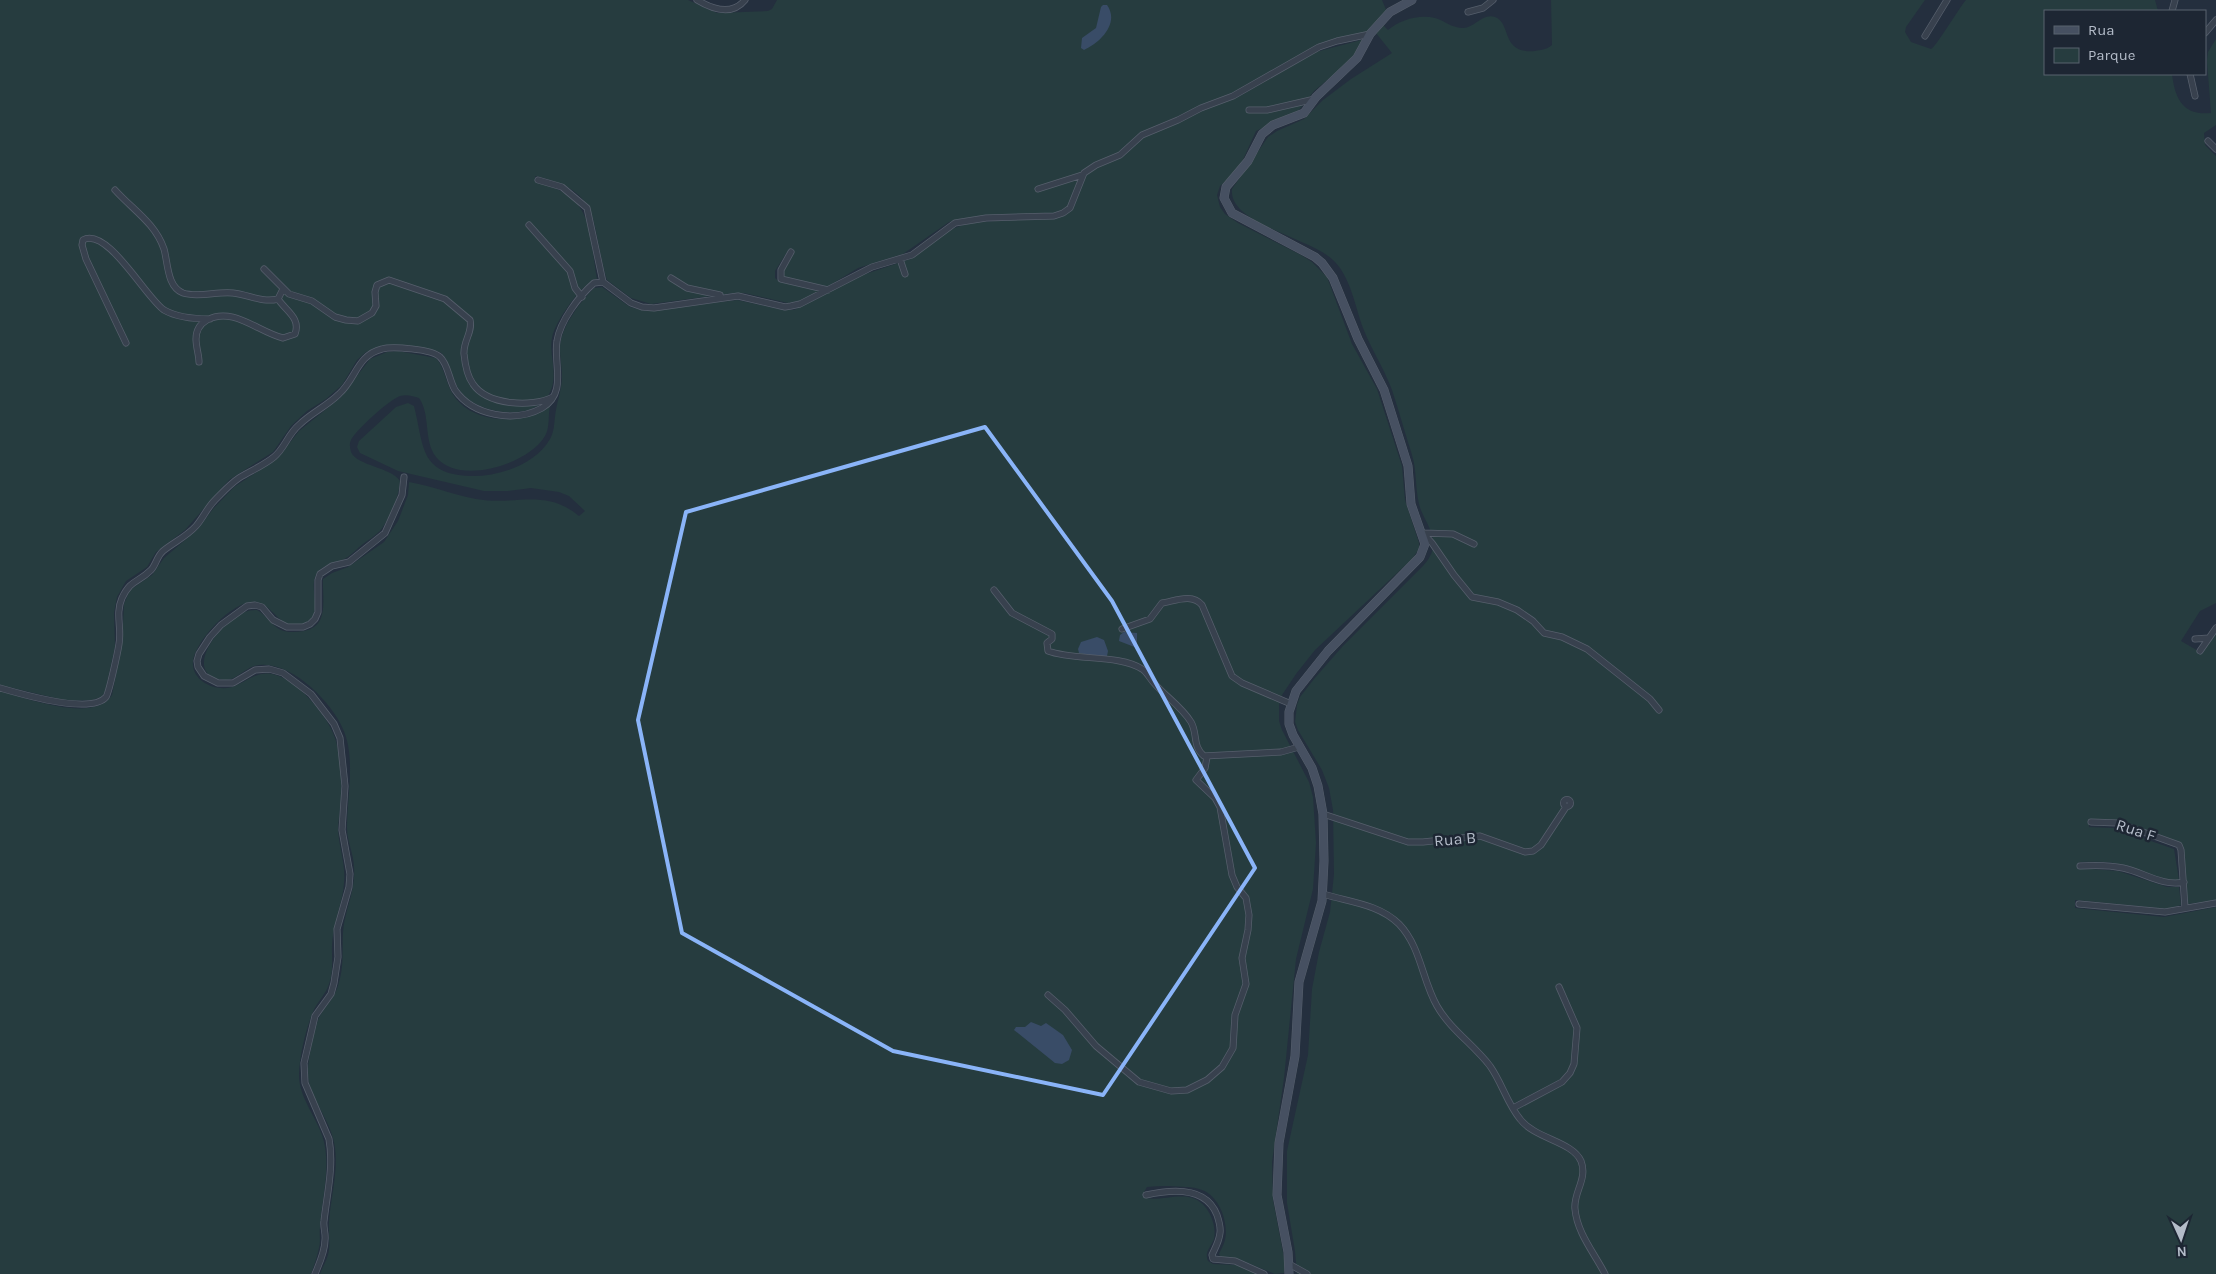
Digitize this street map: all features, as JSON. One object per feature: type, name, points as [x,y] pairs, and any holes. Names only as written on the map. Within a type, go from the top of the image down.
[{"type":"street","points":[[697,0],[722,10],[737,7],[745,0]]},
{"type":"street","points":[[1289,1274],[1289,1264],[1277,1195],[1278,1153],[1295,1056],[1299,982],[1323,894],[1324,861],[1323,814],[1316,776],[1299,747],[1289,724],[1290,704],[1302,683],[1328,651],[1420,557],[1426,544],[1411,504],[1408,466],[1388,400],[1358,339],[1333,278],[1315,257],[1232,213],[1224,198],[1226,187],[1248,161],[1262,134],[1273,125],[1300,116],[1357,58],[1372,32],[1392,10],[1412,0]]},
{"type":"street","points":[[1468,12],[1486,7],[1493,0]]},
{"type":"street","points":[[1925,36],[1947,0]]},
{"type":"street","points":[[2206,32],[2216,20]]},
{"type":"street","points":[[1038,189],[1083,174],[1096,165],[1120,155],[1148,132],[1233,96],[1319,47],[1372,32]]},
{"type":"street","points":[[2190,75],[2195,96]]},
{"type":"street","points":[[1250,110],[1267,110],[1315,99]]},
{"type":"street","points":[[2208,142],[2216,149]]},
{"type":"street","points":[[672,278],[687,288],[725,296],[747,297],[785,307],[800,304],[872,267],[912,255],[945,229],[965,220],[1009,216],[1054,216],[1063,213],[1072,204],[1083,174]]},
{"type":"street","points":[[538,180],[562,187],[587,208],[603,282],[631,303],[642,306],[670,306],[725,296]]},
{"type":"street","points":[[115,190],[139,212],[159,237],[170,277],[180,291],[188,294],[233,293],[266,301],[278,299]]},
{"type":"street","points":[[529,225],[570,271],[575,288],[582,297]]},
{"type":"street","points":[[126,343],[86,259],[82,245],[83,240],[86,238],[98,239],[122,260],[153,299],[166,310],[181,316],[210,319],[226,316],[237,318],[278,337],[290,338],[296,332],[295,320],[278,299]]},
{"type":"street","points":[[792,252],[781,270],[781,279],[828,290]]},
{"type":"street","points":[[900,259],[905,274]]},
{"type":"street","points":[[264,269],[292,296],[312,301],[335,317],[352,321],[363,320],[372,313],[376,306],[375,288],[382,281],[393,280],[410,288],[444,299],[470,320],[471,327],[464,351],[468,372],[475,387],[493,397],[513,403],[537,404],[555,396]]},
{"type":"street","points":[[0,688],[57,703],[98,702],[105,699],[110,688],[120,644],[119,606],[128,587],[132,582],[150,571],[164,551],[178,542],[196,526],[208,508],[230,485],[265,464],[282,450],[297,426],[338,396],[351,380],[361,361],[382,349],[391,348],[432,352],[439,356],[454,388],[462,399],[471,405],[497,414],[519,416],[531,413],[548,404],[555,396],[559,372],[556,347],[565,321],[594,284],[603,282]]},
{"type":"street","points":[[278,299],[283,289]]},
{"type":"street","points":[[199,362],[196,336],[201,325],[210,319]]},
{"type":"street","points":[[315,1274],[325,1240],[324,1222],[327,1210],[331,1146],[305,1083],[304,1063],[315,1016],[331,994],[334,983],[338,957],[337,929],[349,887],[350,874],[342,830],[345,786],[342,748],[334,724],[311,694],[282,673],[269,669],[255,670],[233,683],[218,683],[204,676],[198,667],[197,661],[199,654],[210,637],[221,625],[247,606],[255,605],[262,607],[273,620],[287,627],[303,627],[310,624],[318,612],[318,580],[320,574],[332,566],[350,562],[385,533],[402,496],[404,477]]},
{"type":"street","points":[[1423,533],[1453,534],[1474,544]]},
{"type":"street","points":[[1423,533],[1472,597],[1511,607],[1528,617],[1544,633],[1562,637],[1588,649],[1650,699],[1659,710]]},
{"type":"street","points":[[994,590],[1012,613],[1052,634],[1052,639],[1046,643],[1048,651],[1120,662],[1144,670],[1154,684],[1181,709],[1189,720],[1195,732],[1196,746],[1202,755],[1207,757],[1228,754],[1281,752],[1299,747]]},
{"type":"street","points":[[1122,629],[1150,619],[1160,604],[1193,599],[1202,605],[1228,668],[1237,680],[1290,704]]},
{"type":"street","points":[[2200,650],[2216,628]]},
{"type":"street","points":[[2195,639],[2209,638]]},
{"type":"street","points":[[1048,995],[1065,1010],[1096,1046],[1139,1082],[1171,1091],[1188,1090],[1212,1076],[1226,1063],[1233,1048],[1235,1015],[1246,984],[1242,958],[1249,915],[1246,898],[1237,887],[1232,874],[1220,806],[1215,798],[1196,780],[1205,768],[1207,757]]},
{"type":"street","name":"Rua B","points":[[1323,814],[1408,842],[1480,836],[1525,852],[1533,851],[1541,845],[1566,807]]},
{"type":"street","name":"Rua F","points":[[2091,822],[2118,823],[2180,846],[2184,882]]},
{"type":"street","points":[[2080,866],[2114,866],[2133,870],[2168,883],[2184,882],[2186,908]]},
{"type":"street","points":[[1323,894],[1372,907],[1384,912],[1400,926],[1414,945],[1436,1005],[1445,1018],[1472,1044],[1491,1068],[1520,1120],[1533,1132],[1571,1150],[1581,1161],[1583,1176],[1575,1203],[1576,1218],[1605,1274]]},
{"type":"street","points":[[2079,904],[2174,912],[2216,903]]},
{"type":"street","points":[[1513,1108],[1562,1082],[1570,1073],[1574,1064],[1578,1028],[1559,987]]},
{"type":"street","points":[[1146,1195],[1170,1191],[1204,1196],[1212,1205],[1221,1229],[1212,1255],[1213,1260],[1235,1261],[1264,1274]]},
{"type":"street","points":[[1289,1264],[1307,1274]]},
{"type":"highlighted area","points":[[985,427],[1112,601],[1255,868],[1103,1095],[893,1051],[682,933],[638,720],[686,512]]},
{"type":"green space","points":[[0,0],[688,0],[717,13],[768,11],[772,9],[777,0],[1382,0],[1387,12],[1368,32],[1317,45],[1230,94],[1144,131],[1122,151],[1089,166],[1080,173],[1069,205],[1063,211],[1053,214],[995,215],[949,222],[903,254],[858,268],[827,287],[784,277],[783,272],[794,253],[789,249],[775,271],[775,278],[780,282],[820,291],[800,301],[788,303],[744,293],[651,304],[631,298],[607,280],[591,213],[584,201],[573,191],[557,183],[535,176],[536,182],[555,188],[569,196],[578,205],[585,217],[589,230],[597,279],[591,281],[577,295],[563,313],[554,331],[551,344],[553,381],[547,398],[538,406],[527,410],[503,412],[490,410],[469,400],[463,394],[458,388],[447,361],[440,352],[384,346],[366,352],[357,360],[342,385],[326,399],[307,411],[291,426],[273,452],[229,480],[185,530],[156,552],[147,567],[126,581],[117,597],[114,613],[115,647],[105,692],[101,697],[92,700],[68,701],[0,685]]},
{"type":"green space","points":[[1551,0],[1925,0],[1906,27],[1905,32],[1911,42],[1931,49],[1938,42],[1966,0],[2155,0],[2158,10],[2044,10],[2044,75],[2172,75],[2178,98],[2187,109],[2194,112],[2211,113],[2207,61],[2208,52],[2216,39],[2216,125],[2204,133],[2205,145],[2216,156],[2216,603],[2200,611],[2181,641],[2200,652],[2216,631],[2216,900],[2188,904],[2184,861],[2179,842],[2119,820],[2089,819],[2089,827],[2113,828],[2174,849],[2179,880],[2166,880],[2109,862],[2079,862],[2079,868],[2118,871],[2167,887],[2179,887],[2181,905],[2168,909],[2075,900],[2075,908],[2164,917],[2216,907],[2216,1274],[1297,1274],[1287,1203],[1287,1151],[1308,1055],[1312,989],[1319,952],[1330,912],[1334,874],[1333,810],[1329,788],[1322,770],[1298,730],[1295,722],[1297,705],[1300,697],[1342,647],[1423,566],[1431,555],[1433,537],[1419,504],[1414,461],[1392,390],[1366,336],[1345,276],[1335,262],[1324,253],[1257,222],[1243,212],[1234,201],[1232,189],[1268,137],[1304,119],[1323,100],[1351,79],[1392,53],[1376,33],[1383,25],[1388,30],[1398,23],[1410,19],[1429,17],[1439,19],[1455,27],[1463,28],[1490,16],[1500,20],[1511,43],[1516,48],[1524,51],[1535,51],[1552,45]]},
{"type":"green space","points":[[1365,39],[1349,62],[1314,91],[1299,110],[1256,131],[1241,164],[1235,173],[1220,186],[1217,195],[1220,207],[1225,214],[1238,223],[1301,255],[1312,262],[1327,277],[1352,344],[1377,389],[1402,466],[1405,500],[1419,543],[1419,549],[1412,559],[1315,650],[1282,695],[1279,705],[1279,721],[1282,730],[1309,782],[1313,797],[1316,843],[1313,889],[1296,959],[1284,1078],[1272,1162],[1273,1200],[1285,1263],[1284,1273],[1275,1274],[1238,1259],[1221,1258],[1219,1254],[1226,1233],[1224,1218],[1218,1204],[1208,1193],[1202,1190],[1190,1187],[1167,1186],[1147,1187],[1144,1192],[1145,1197],[1155,1199],[1189,1197],[1204,1206],[1211,1216],[1215,1234],[1208,1250],[1208,1261],[1213,1264],[1237,1265],[1259,1274],[320,1274],[329,1251],[329,1222],[336,1154],[331,1132],[311,1089],[308,1069],[316,1026],[321,1014],[338,987],[341,976],[344,925],[353,885],[354,863],[347,828],[350,765],[347,740],[343,729],[329,706],[319,694],[294,675],[281,668],[267,665],[254,666],[229,680],[215,678],[208,674],[205,668],[206,654],[209,646],[227,624],[241,614],[251,610],[257,610],[277,628],[286,632],[304,631],[318,624],[323,610],[323,579],[332,573],[348,567],[384,542],[398,521],[408,495],[409,482],[476,499],[491,501],[542,500],[566,508],[579,516],[585,511],[569,496],[559,492],[531,488],[508,491],[484,491],[398,471],[360,453],[357,447],[359,441],[396,407],[408,403],[414,406],[427,455],[441,470],[453,474],[481,476],[515,468],[535,456],[552,436],[562,380],[561,339],[566,325],[574,312],[594,288],[602,287],[630,307],[646,311],[737,300],[784,310],[794,310],[860,276],[910,259],[949,230],[969,223],[1061,216],[1066,214],[1074,206],[1085,175],[1140,139],[1200,111],[1240,96],[1316,52]]},
{"type":"green space","points":[[398,351],[436,358],[454,396],[463,406],[486,417],[513,419],[527,417],[550,406],[547,433],[537,446],[510,463],[493,468],[460,470],[447,466],[436,457],[432,450],[425,412],[419,398],[405,395],[395,398],[366,423],[350,443],[351,452],[354,457],[396,476],[400,481],[393,507],[380,531],[348,557],[324,567],[318,572],[314,584],[315,612],[307,622],[299,626],[292,626],[262,604],[256,602],[247,603],[237,607],[217,622],[201,642],[193,661],[193,668],[200,679],[218,688],[232,687],[256,675],[266,673],[281,677],[291,683],[310,699],[326,719],[335,738],[339,753],[341,805],[338,829],[344,870],[343,890],[333,936],[331,978],[328,988],[310,1019],[303,1043],[299,1068],[304,1098],[322,1135],[326,1157],[326,1181],[320,1245],[311,1274],[0,1274],[0,691],[42,703],[76,708],[91,708],[103,703],[112,695],[122,644],[124,604],[130,590],[152,575],[164,558],[198,529],[213,509],[234,487],[278,458],[299,431],[340,398],[370,359],[387,352]]},
{"type":"water","points":[[1103,5],[1107,5],[1110,12],[1110,25],[1096,43],[1084,50],[1081,48],[1082,38],[1096,28]]},
{"type":"water","points":[[1124,632],[1137,633],[1137,648],[1119,641],[1120,635]]},
{"type":"water","points":[[1097,637],[1104,640],[1108,651],[1107,656],[1099,657],[1079,653],[1078,649],[1081,642]]},
{"type":"water","points":[[1031,1022],[1041,1026],[1046,1023],[1063,1035],[1072,1050],[1069,1060],[1062,1064],[1055,1063],[1014,1030],[1016,1027],[1025,1027]]}]
